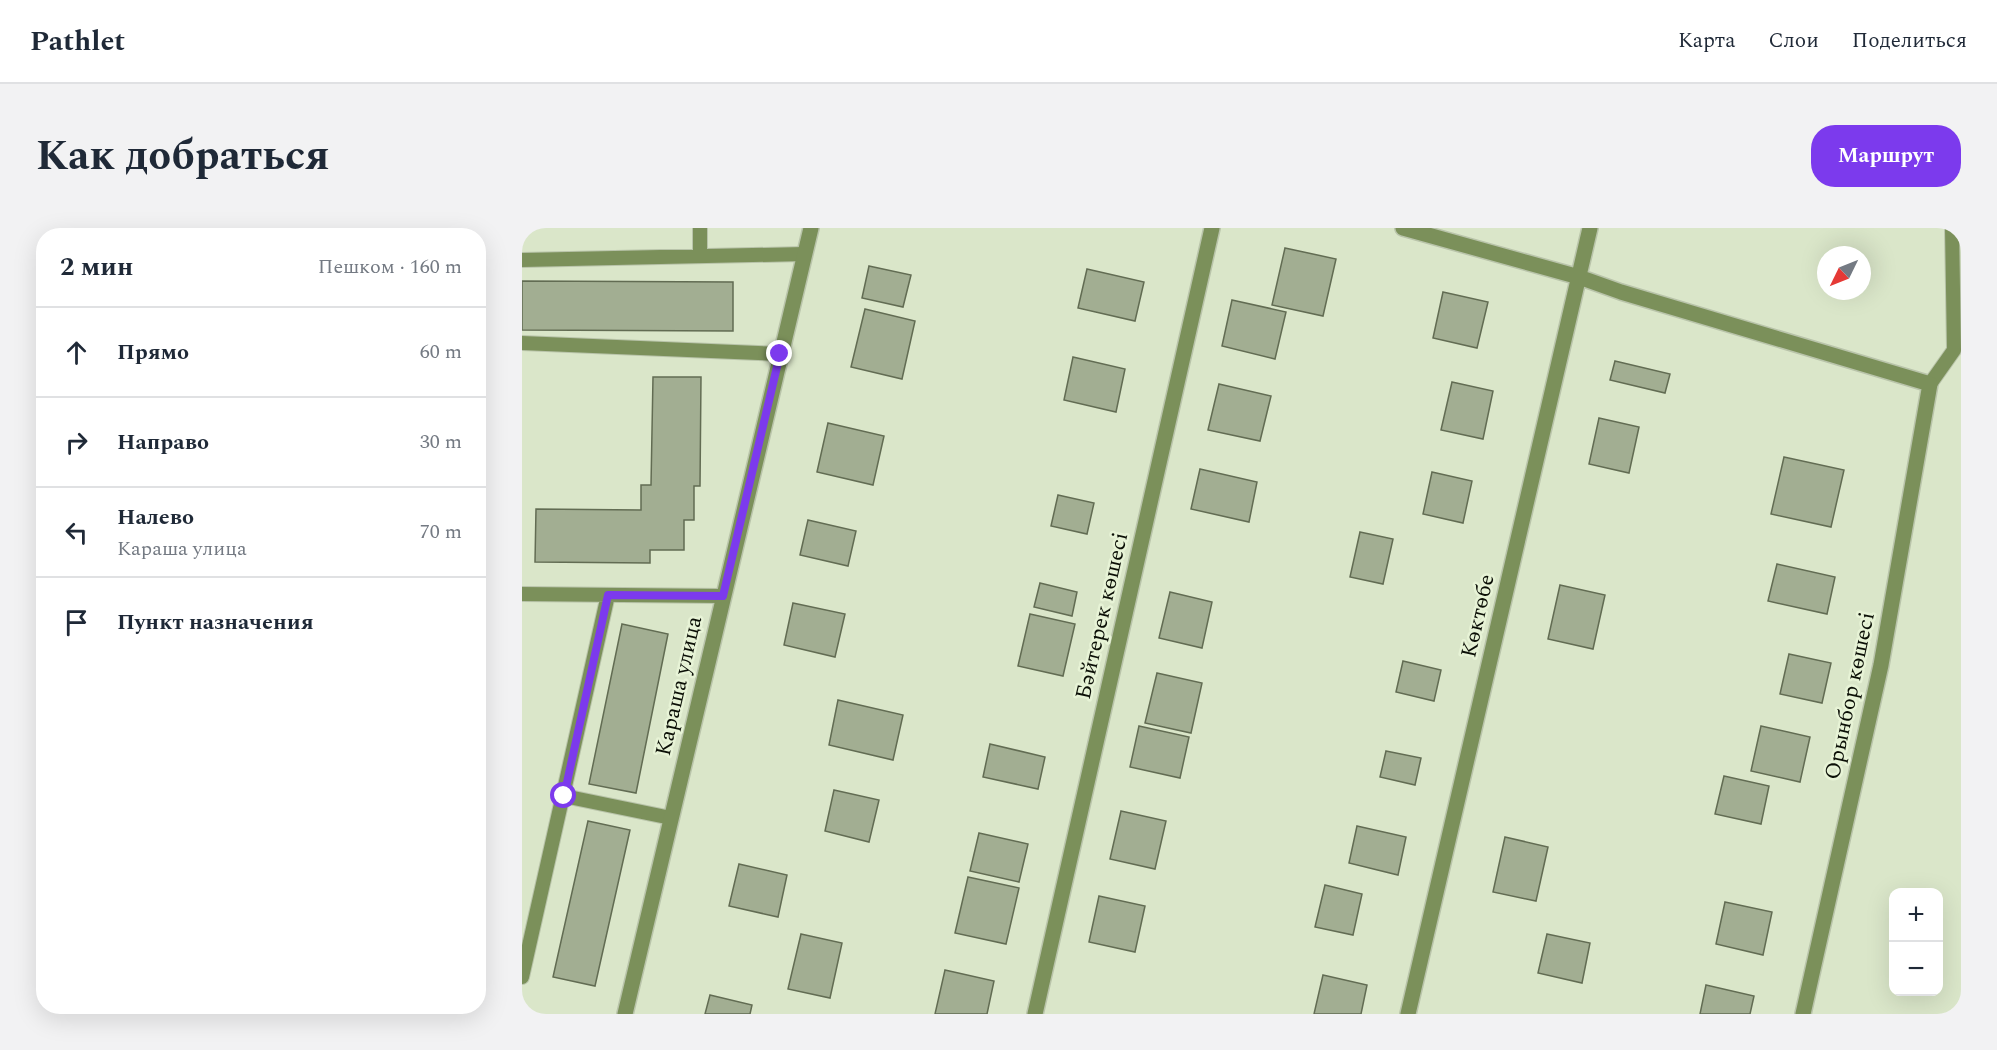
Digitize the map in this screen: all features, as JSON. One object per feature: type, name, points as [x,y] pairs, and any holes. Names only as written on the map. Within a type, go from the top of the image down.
[{"type":"street","name":"Караша улица","points":[[625,1014],[811,228]]},
{"type":"street","name":"Бәйтерек көшесі","points":[[1035,1014],[1212,228]]},
{"type":"street","points":[[1403,228],[1579,277],[1621,292],[1930,384]]},
{"type":"street","name":"Көктөбе","points":[[1408,1014],[1590,228]]},
{"type":"street","name":"Орынбор көшесі","points":[[1803,1014],[1881,665],[1930,384]]},
{"type":"lane","points":[[700,228],[700,255]]},
{"type":"lane","points":[[1930,384],[1954,350],[1952,228]]},
{"type":"lane","points":[[522,260],[804,254]]},
{"type":"lane","points":[[522,343],[780,354]]},
{"type":"lane","points":[[522,594],[723,596]]},
{"type":"lane","points":[[522,977],[608,595]]},
{"type":"lane","points":[[564,796],[671,818]]},
{"type":"building","points":[[1285,248],[1336,259],[1323,316],[1272,305]]},
{"type":"building","points":[[869,266],[911,275],[903,307],[862,298]]},
{"type":"building","points":[[1087,269],[1144,282],[1135,321],[1078,308]]},
{"type":"building","points":[[522,281],[733,282],[733,331],[522,330]]},
{"type":"building","points":[[1443,292],[1488,302],[1477,348],[1433,338]]},
{"type":"building","points":[[1232,300],[1286,312],[1275,359],[1222,346]]},
{"type":"building","points":[[865,309],[915,321],[902,379],[851,367]]},
{"type":"building","points":[[1073,357],[1125,369],[1116,412],[1064,400]]},
{"type":"building","points":[[1615,361],[1670,374],[1665,393],[1610,380]]},
{"type":"building","points":[[653,377],[701,377],[700,486],[694,486],[694,520],[684,520],[684,550],[650,550],[650,563],[535,562],[536,509],[641,510],[641,485],[651,485]]},
{"type":"building","points":[[1452,382],[1493,391],[1483,439],[1441,430]]},
{"type":"building","points":[[1219,384],[1271,396],[1260,441],[1208,430]]},
{"type":"building","points":[[1599,418],[1639,427],[1629,473],[1589,464]]},
{"type":"building","points":[[828,423],[884,436],[873,485],[817,472]]},
{"type":"building","points":[[1784,457],[1844,470],[1831,527],[1771,514]]},
{"type":"building","points":[[1200,469],[1257,482],[1249,522],[1191,509]]},
{"type":"building","points":[[1432,472],[1472,481],[1463,523],[1423,514]]},
{"type":"building","points":[[1058,495],[1094,503],[1087,534],[1051,526]]},
{"type":"building","points":[[808,520],[856,531],[848,566],[800,555]]},
{"type":"building","points":[[1360,532],[1393,539],[1383,584],[1350,577]]},
{"type":"building","points":[[1777,564],[1835,577],[1827,614],[1768,601]]},
{"type":"building","points":[[1040,583],[1077,592],[1072,616],[1034,607]]},
{"type":"building","points":[[1560,585],[1605,595],[1593,649],[1548,639]]},
{"type":"building","points":[[1170,592],[1212,602],[1202,648],[1159,638]]},
{"type":"building","points":[[793,603],[845,614],[835,657],[784,645]]},
{"type":"building","points":[[1030,614],[1075,624],[1063,676],[1018,666]]},
{"type":"building","points":[[622,624],[668,634],[636,793],[589,784]]},
{"type":"building","points":[[1789,654],[1831,663],[1822,703],[1780,694]]},
{"type":"building","points":[[1403,661],[1441,670],[1434,701],[1396,692]]},
{"type":"building","points":[[1157,673],[1202,683],[1191,733],[1145,723]]},
{"type":"building","points":[[838,700],[903,715],[893,760],[829,745]]},
{"type":"building","points":[[1139,726],[1189,737],[1180,778],[1130,767]]},
{"type":"building","points":[[1761,726],[1810,737],[1800,782],[1751,771]]},
{"type":"building","points":[[990,744],[1045,757],[1038,789],[983,777]]},
{"type":"building","points":[[1386,751],[1421,758],[1415,785],[1380,777]]},
{"type":"building","points":[[1724,776],[1769,786],[1761,824],[1715,814]]},
{"type":"building","points":[[834,790],[879,800],[869,842],[825,831]]},
{"type":"building","points":[[1121,811],[1166,821],[1155,869],[1110,859]]},
{"type":"building","points":[[588,821],[630,830],[595,986],[553,977]]},
{"type":"building","points":[[1357,826],[1406,837],[1398,875],[1349,863]]},
{"type":"building","points":[[979,833],[1028,844],[1019,882],[970,871]]},
{"type":"building","points":[[1505,837],[1548,847],[1536,901],[1493,892]]},
{"type":"building","points":[[739,864],[787,875],[778,917],[729,906]]},
{"type":"building","points":[[968,877],[1019,888],[1006,944],[955,933]]},
{"type":"building","points":[[1325,885],[1362,894],[1353,935],[1315,927]]},
{"type":"building","points":[[1099,896],[1145,906],[1135,952],[1089,942]]},
{"type":"building","points":[[1725,902],[1772,912],[1763,955],[1716,944]]},
{"type":"building","points":[[801,934],[842,943],[830,998],[788,989]]},
{"type":"building","points":[[1547,934],[1590,943],[1582,983],[1538,973]]},
{"type":"building","points":[[945,970],[994,981],[987,1014],[935,1014]]},
{"type":"building","points":[[1323,975],[1367,985],[1361,1014],[1314,1014]]},
{"type":"building","points":[[1706,985],[1754,996],[1750,1014],[1700,1014]]},
{"type":"building","points":[[710,995],[752,1005],[750,1014],[705,1014]]},
{"type":"route","points":[[564,796],[608,595],[723,596],[780,354]]}]
